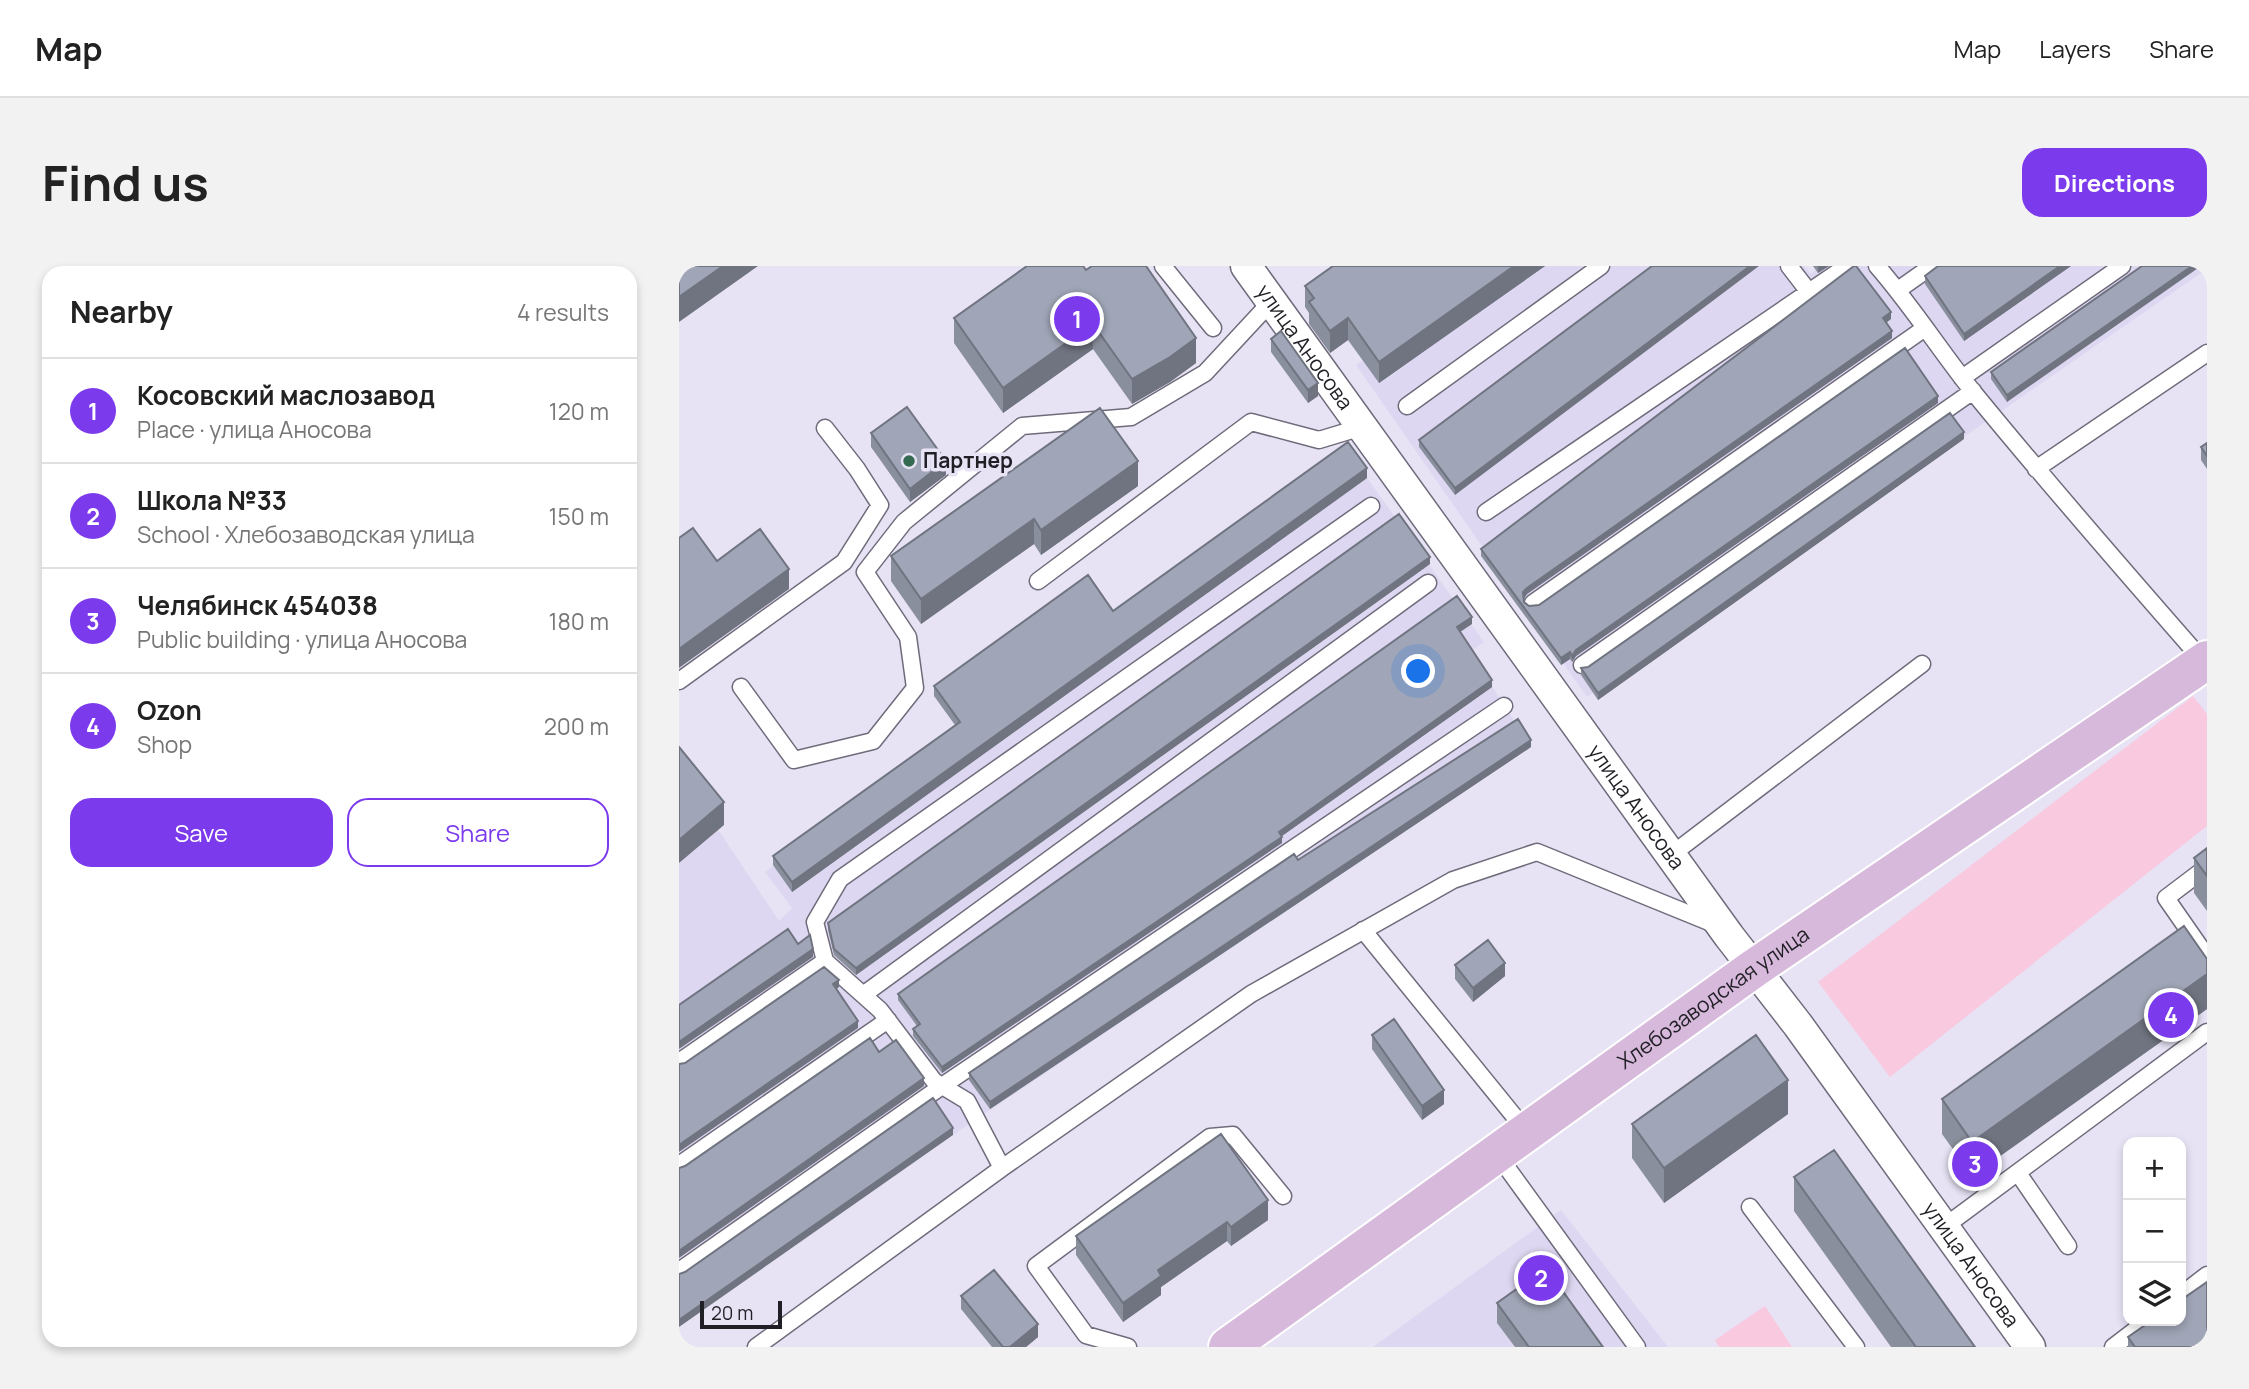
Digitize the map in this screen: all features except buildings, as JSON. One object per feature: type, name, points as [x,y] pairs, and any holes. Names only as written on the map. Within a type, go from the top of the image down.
[{"type":"main road","name":"Хлебозаводская улица","points":[[1228,1347],[1753,969],[2206,663]]},
{"type":"street","name":"улица Аносова","points":[[1246,266],[1723,928],[1798,1025],[2030,1347]]},
{"type":"lane","points":[[1163,266],[1213,328]]},
{"type":"lane","points":[[1407,406],[1601,266]]},
{"type":"lane","points":[[1789,266],[1809,292]]},
{"type":"lane","points":[[1486,512],[1847,266]]},
{"type":"lane","points":[[1877,266],[2036,469],[2206,663]]},
{"type":"lane","points":[[1898,290],[1932,266]]},
{"type":"lane","points":[[1582,665],[1967,384],[2122,266]]},
{"type":"lane","points":[[741,687],[794,760],[873,741],[915,688],[908,637],[865,572],[904,522],[1022,426],[1132,417],[1205,373],[1271,302]]},
{"type":"lane","points":[[1533,603],[1925,328]]},
{"type":"lane","points":[[2036,469],[2207,353]]},
{"type":"lane","points":[[1038,581],[1251,422],[1319,440],[1362,427]]},
{"type":"lane","points":[[679,681],[844,562],[880,505],[825,428]]},
{"type":"lane","points":[[1002,1168],[967,1101],[934,1081],[880,1010],[825,961],[815,922],[840,879],[1371,506]]},
{"type":"lane","points":[[863,995],[1428,583]]},
{"type":"lane","points":[[1671,855],[1922,664]]},
{"type":"lane","points":[[679,1271],[942,1086],[1504,706]]},
{"type":"lane","points":[[756,1347],[1002,1168],[1251,994],[1453,880],[1537,852],[1723,928]]},
{"type":"lane","points":[[2207,867],[2166,898],[2207,957]]},
{"type":"lane","points":[[1363,930],[1527,1132]]},
{"type":"lane","points":[[679,1062],[825,961]]},
{"type":"lane","points":[[679,1165],[888,1020]]},
{"type":"lane","points":[[1944,1227],[2207,1032]]},
{"type":"lane","points":[[1128,1347],[1086,1335],[1036,1266],[1210,1137],[1233,1135],[1283,1196]]},
{"type":"lane","points":[[1497,1154],[1637,1347]]},
{"type":"lane","points":[[2018,1173],[2069,1246]]},
{"type":"lane","points":[[1749,1207],[1856,1347]]},
{"type":"lane","points":[[2186,1291],[2207,1275]]},
{"type":"lane","points":[[2113,1347],[2140,1326]]},
{"type":"shaded area","points":[[1489,266],[1804,266],[1811,274],[1821,266],[2207,266],[2207,269],[1587,697],[1356,365]]},
{"type":"shaded area","points":[[1348,451],[1484,642],[1470,652],[1531,747],[953,1135],[679,1327],[679,771],[779,921],[792,908],[765,872]]},
{"type":"shaded area","points":[[2193,696],[2207,714],[2207,826],[1890,1077],[1818,982]]},
{"type":"shaded area","points":[[1561,1210],[1668,1347],[1373,1347]]},
{"type":"shaded area","points":[[1765,1306],[1792,1347],[1719,1347],[1715,1340]]},
{"type":"place","name":"Косовский маслозавод","points":[[1077,319]]},
{"type":"place","name":"Партнер","points":[[909,461]]},
{"type":"place","name":"Ozon","points":[[2171,1015]]},
{"type":"place","name":"Челябинск 454038","points":[[1975,1164]]},
{"type":"place","name":"Школа №33","points":[[1541,1278]]}]
